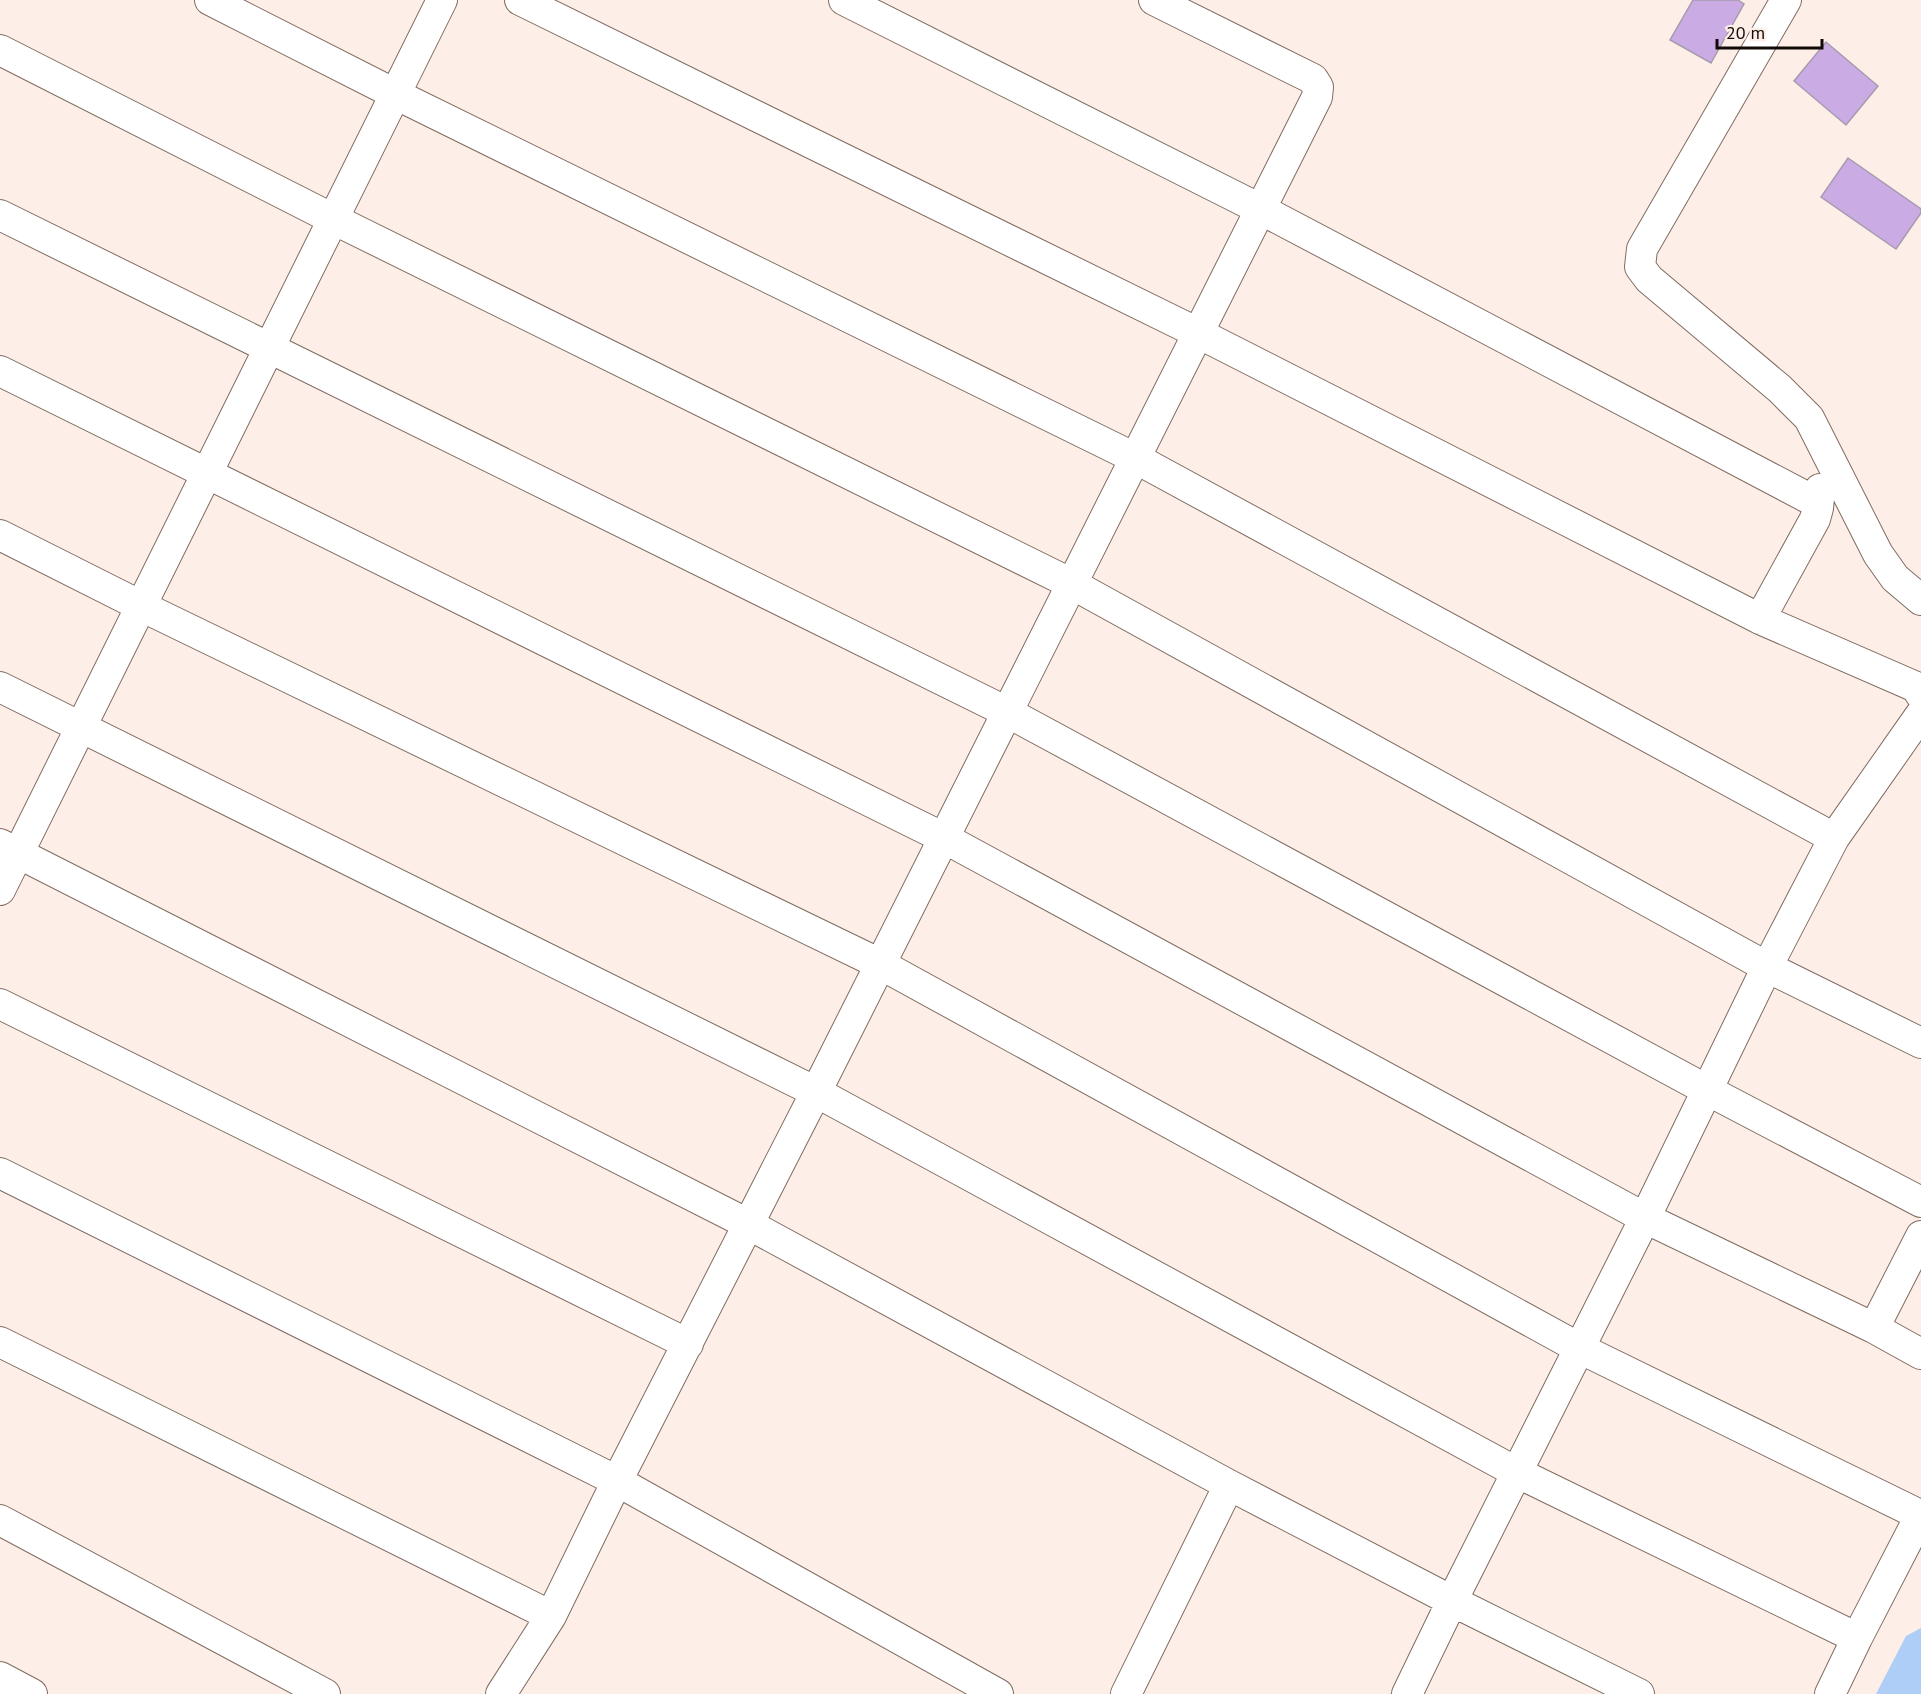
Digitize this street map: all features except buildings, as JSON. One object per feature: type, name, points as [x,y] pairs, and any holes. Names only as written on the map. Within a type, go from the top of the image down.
[{"type":"street","points":[[210,0],[395,94],[1135,458],[1834,838]]},
{"type":"street","points":[[0,890],[9,848],[81,727],[442,0]]},
{"type":"street","points":[[520,0],[1198,333],[1760,619],[1916,687],[1921,694]]},
{"type":"street","points":[[844,0],[1260,208],[1812,500],[1818,508]]},
{"type":"street","points":[[501,1694],[551,1616],[1317,97],[1318,87],[1313,79],[1154,0]]},
{"type":"street","points":[[1786,0],[1642,249],[1640,267],[1649,279],[1780,389],[1809,418],[1878,554],[1895,578],[1921,600]]},
{"type":"street","points":[[0,50],[333,219],[1072,584],[1767,967],[1921,1043]]},
{"type":"street","points":[[0,215],[1007,712],[1707,1090],[1921,1202]]},
{"type":"street","points":[[0,371],[206,475],[944,838],[1645,1218],[1874,1328],[1921,1354]]},
{"type":"street","points":[[1760,619],[1815,519],[1825,450]]},
{"type":"street","points":[[0,535],[141,606],[880,964],[1579,1348],[1921,1515],[1830,1694]]},
{"type":"street","points":[[0,687],[816,1092],[1516,1472],[1857,1638]]},
{"type":"street","points":[[1407,1694],[1645,1218],[1767,967],[1834,838],[1921,714]]},
{"type":"street","points":[[9,848],[748,1224],[1229,1485],[1639,1694]]},
{"type":"street","points":[[0,1004],[687,1344]]},
{"type":"street","points":[[0,1173],[617,1482],[998,1694]]},
{"type":"street","points":[[1874,1328],[1921,1236]]},
{"type":"street","points":[[0,1342],[551,1616]]},
{"type":"street","points":[[1126,1694],[1229,1485]]},
{"type":"street","points":[[0,1520],[325,1694]]},
{"type":"street","points":[[0,1677],[32,1694]]},
{"type":"water","points":[[1921,1628],[1921,1694],[1876,1694],[1906,1636]]}]
